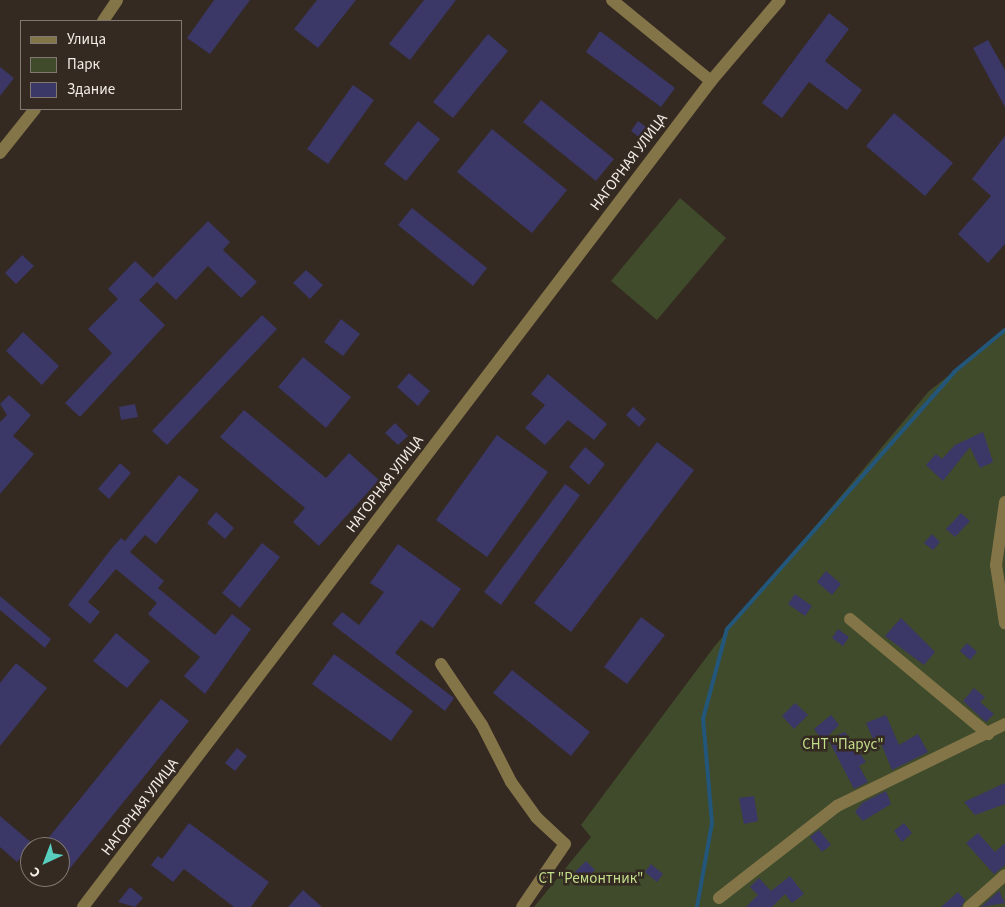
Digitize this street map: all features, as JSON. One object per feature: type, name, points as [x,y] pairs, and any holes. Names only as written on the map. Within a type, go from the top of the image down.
[{"type":"street","points":[[104,20],[117,0]]},
{"type":"street","points":[[612,0],[711,80]]},
{"type":"street","name":"НАГОРНАЯ УЛИЦА","points":[[83,907],[711,80],[780,0]]},
{"type":"street","points":[[0,153],[35,110]]},
{"type":"street","points":[[1005,502],[996,565],[1005,622]]},
{"type":"street","points":[[850,619],[988,734]]},
{"type":"street","points":[[441,664],[482,725],[511,782],[537,818],[565,844],[522,907]]},
{"type":"street","points":[[718,898],[837,806],[988,734],[1005,724]]},
{"type":"street","points":[[969,907],[1005,875]]},
{"type":"green space","points":[[680,198],[726,238],[657,320],[611,281]]},
{"type":"green space","name":"СНТ \"Парус\"","points":[[1005,332],[1005,907],[534,907],[591,837],[581,825],[714,647],[929,391]]},
{"type":"building","points":[[214,0],[250,0],[210,54],[187,38]]},
{"type":"building","points":[[317,0],[356,0],[318,48],[294,29]]},
{"type":"building","points":[[424,0],[456,0],[410,60],[389,44]]},
{"type":"building","points":[[829,13],[849,29],[825,61],[862,90],[847,110],[809,82],[782,118],[762,103]]},
{"type":"building","points":[[600,31],[675,88],[661,107],[586,52]]},
{"type":"building","points":[[488,34],[508,51],[453,118],[433,102]]},
{"type":"building","points":[[988,40],[1005,70],[1005,107],[973,48]]},
{"type":"building","points":[[0,67],[14,78],[0,96]]},
{"type":"building","points":[[353,85],[374,100],[328,164],[307,149]]},
{"type":"building","points":[[541,100],[614,159],[596,181],[523,122]]},
{"type":"building","points":[[894,113],[953,163],[925,196],[866,146]]},
{"type":"building","points":[[418,121],[440,139],[406,181],[384,164]]},
{"type":"building","points":[[638,121],[646,127],[639,137],[631,131]]},
{"type":"building","points":[[492,129],[567,190],[532,233],[457,172]]},
{"type":"building","points":[[1005,136],[1005,244],[988,263],[958,234],[991,196],[972,179]]},
{"type":"building","points":[[412,208],[487,268],[473,286],[398,225]]},
{"type":"building","points":[[208,221],[230,242],[223,250],[257,282],[241,298],[208,266],[176,300],[157,282],[139,300],[165,325],[80,417],[65,403],[112,353],[88,329],[118,299],[108,289],[135,261],[153,278]]},
{"type":"building","points":[[22,255],[34,266],[16,284],[5,273]]},
{"type":"building","points":[[306,270],[323,285],[310,299],[293,283]]},
{"type":"building","points":[[262,315],[277,329],[167,445],[152,431]]},
{"type":"building","points":[[341,319],[360,334],[343,356],[324,342]]},
{"type":"building","points":[[23,332],[59,366],[42,385],[6,351]]},
{"type":"building","points":[[303,357],[351,397],[326,428],[278,387]]},
{"type":"building","points":[[409,373],[430,391],[418,406],[397,387]]},
{"type":"building","points":[[548,374],[607,424],[594,440],[568,420],[545,445],[525,428],[545,405],[531,394]]},
{"type":"building","points":[[9,395],[31,415],[13,436],[34,454],[0,494],[0,422],[7,415],[0,404]]},
{"type":"building","points":[[135,404],[138,417],[121,420],[119,407]]},
{"type":"building","points":[[633,407],[646,419],[639,427],[626,415]]},
{"type":"building","points":[[244,410],[326,478],[349,453],[379,480],[319,546],[293,522],[305,508],[220,437]]},
{"type":"building","points":[[395,423],[408,436],[398,445],[385,433]]},
{"type":"building","points":[[983,432],[993,462],[980,468],[970,447],[943,481],[926,465],[936,454],[942,459],[955,445]]},
{"type":"building","points":[[497,435],[548,472],[487,557],[436,520]]},
{"type":"building","points":[[657,442],[694,470],[571,632],[534,603]]},
{"type":"building","points":[[585,447],[605,464],[589,485],[569,467]]},
{"type":"building","points":[[120,463],[131,473],[109,499],[98,489]]},
{"type":"building","points":[[179,475],[199,490],[156,544],[145,535],[130,552],[164,581],[158,588],[215,635],[232,614],[251,629],[205,694],[184,676],[200,657],[148,614],[157,603],[116,569],[88,602],[100,612],[90,624],[68,605],[112,548],[121,538],[125,541]]},
{"type":"building","points":[[565,484],[580,495],[501,605],[484,592]]},
{"type":"building","points":[[216,512],[234,528],[225,539],[207,523]]},
{"type":"building","points":[[961,513],[970,521],[955,537],[946,529]]},
{"type":"building","points":[[932,534],[940,542],[933,550],[924,543]]},
{"type":"building","points":[[262,543],[280,557],[240,608],[222,593]]},
{"type":"building","points":[[398,544],[461,589],[433,628],[421,620],[395,653],[454,698],[445,711],[332,624],[342,612],[359,625],[384,592],[370,583]]},
{"type":"building","points":[[826,571],[841,584],[832,595],[817,582]]},
{"type":"building","points":[[795,594],[812,606],[805,616],[788,604]]},
{"type":"building","points":[[0,596],[51,639],[45,648],[0,610]]},
{"type":"building","points":[[641,617],[665,635],[627,684],[604,667]]},
{"type":"building","points":[[901,618],[935,652],[924,665],[885,636]]},
{"type":"building","points":[[838,629],[849,637],[843,646],[832,638]]},
{"type":"building","points":[[116,633],[150,661],[127,688],[93,661]]},
{"type":"building","points":[[967,643],[977,652],[970,660],[960,651]]},
{"type":"building","points":[[334,654],[413,711],[391,741],[312,684]]},
{"type":"building","points":[[16,663],[47,688],[0,746],[0,683]]},
{"type":"building","points":[[512,670],[590,732],[571,756],[493,693]]},
{"type":"building","points":[[974,688],[985,697],[980,702],[994,714],[986,722],[963,701]]},
{"type":"building","points":[[161,699],[189,721],[70,868],[70,837],[49,837]]},
{"type":"building","points":[[795,703],[808,715],[794,729],[782,716]]},
{"type":"building","points":[[831,715],[839,725],[823,741],[814,729]]},
{"type":"building","points":[[886,715],[899,745],[918,734],[928,752],[892,770],[878,736],[873,739],[866,723]]},
{"type":"building","points":[[845,732],[866,762],[859,766],[868,782],[854,789],[828,739]]},
{"type":"building","points":[[237,748],[247,756],[235,771],[225,763]]},
{"type":"building","points":[[1005,783],[1005,804],[975,815],[964,802]]},
{"type":"building","points":[[886,791],[891,804],[863,821],[855,812],[862,803]]},
{"type":"building","points":[[754,796],[758,821],[744,824],[739,798]]},
{"type":"building","points":[[0,816],[25,837],[20,837],[20,859],[17,862],[0,847]]},
{"type":"building","points":[[189,823],[269,882],[251,907],[234,907],[184,869],[173,882],[151,865],[158,856],[162,859]]},
{"type":"building","points":[[904,823],[912,833],[902,842],[894,831]]},
{"type":"building","points":[[819,830],[831,845],[822,852],[810,837]]},
{"type":"building","points":[[978,833],[995,852],[1005,843],[1005,865],[994,874],[966,843]]},
{"type":"building","points":[[586,861],[595,870],[582,882],[574,873]]},
{"type":"building","points":[[651,864],[663,874],[657,882],[645,872]]},
{"type":"building","points":[[790,876],[804,894],[792,903],[785,894],[772,907],[746,907],[758,895],[750,887],[759,878],[771,891]]},
{"type":"building","points":[[130,887],[143,898],[135,907],[118,902]]},
{"type":"building","points":[[303,890],[322,907],[288,907]]},
{"type":"building","points":[[999,891],[1005,903],[981,907]]},
{"type":"building","points":[[958,892],[965,900],[961,907],[941,907]]},
{"type":"waterway","points":[[697,907],[712,823],[703,719],[727,629],[954,372],[1005,330]]},
{"type":"park label","name":"СТ \"Ремонтник\"","points":[[591,879]]}]
